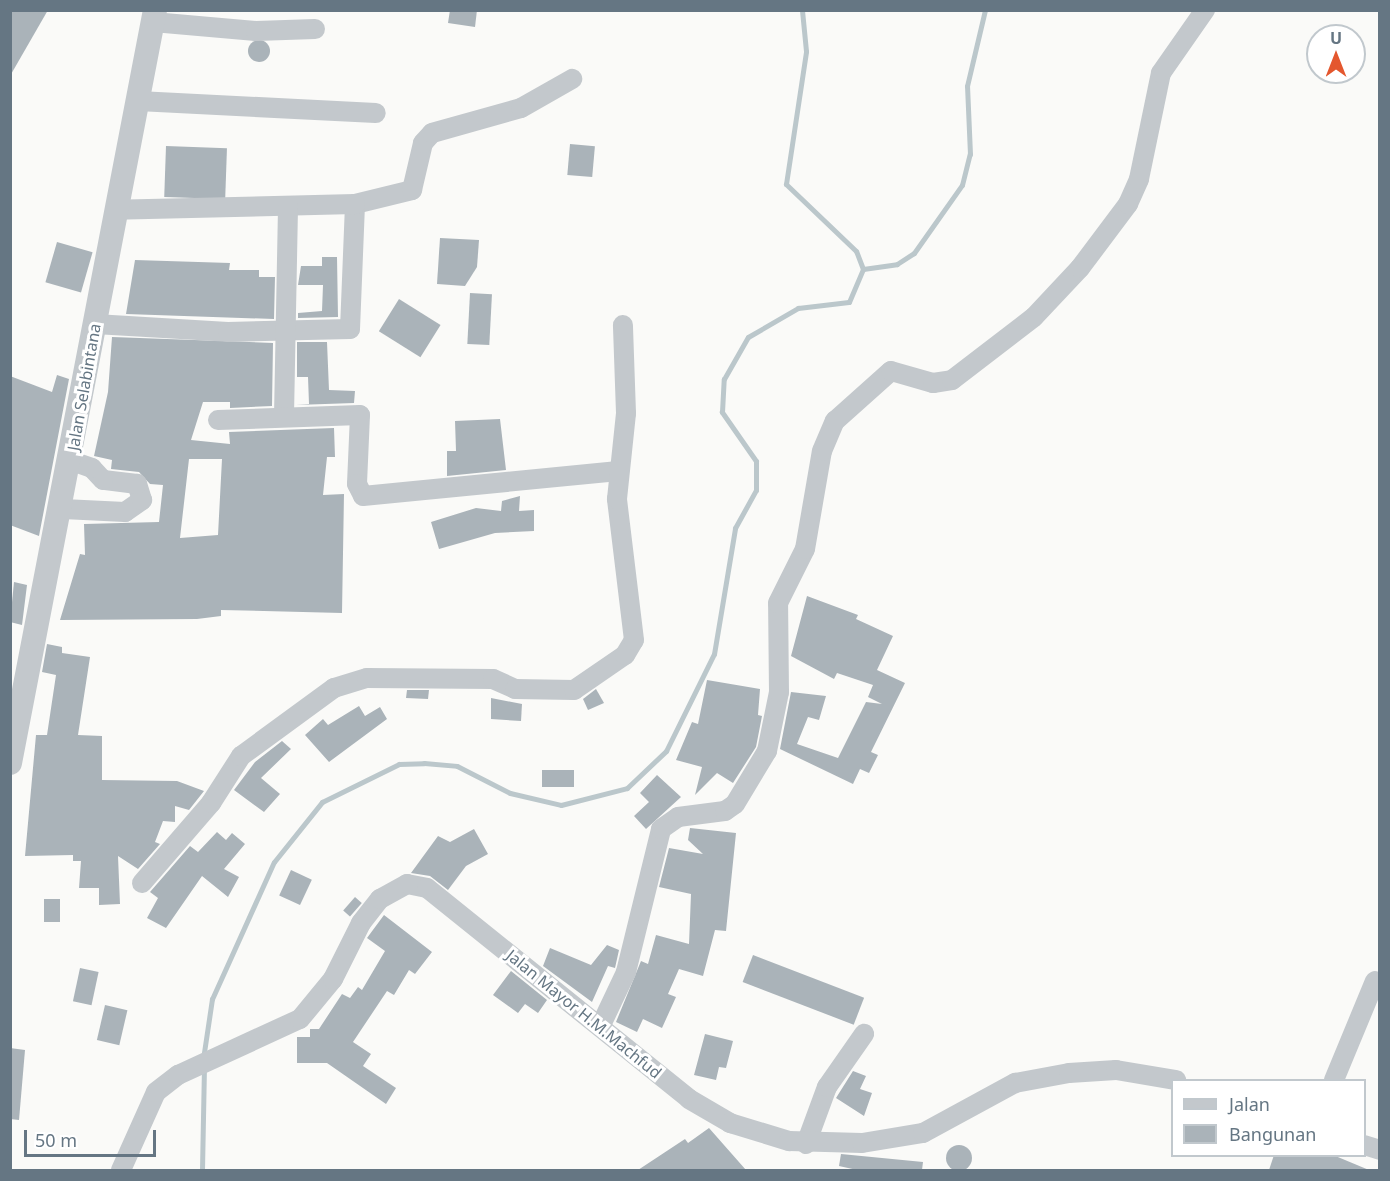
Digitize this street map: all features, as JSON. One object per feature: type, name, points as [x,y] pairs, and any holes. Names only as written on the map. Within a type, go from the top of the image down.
[{"type":"street","points":[[601,1025],[626,972],[661,829],[678,818],[725,811],[735,804],[774,732],[779,692],[776,611],[805,549],[822,451],[835,421],[891,371],[933,383],[952,380],[1034,317],[1080,268],[1128,204],[1139,179],[1161,73],[1205,10]]},
{"type":"street","points":[[154,16],[256,31],[315,28]]},
{"type":"street","name":"Jalan Selabintana","points":[[12,750],[63,509],[116,210],[154,16]]},
{"type":"street","points":[[116,210],[355,204],[412,190],[423,143],[432,133],[521,108],[572,79]]},
{"type":"street","points":[[138,101],[376,113]]},
{"type":"street","points":[[95,324],[286,333],[349,330],[355,204]]},
{"type":"street","points":[[284,416],[288,206]]},
{"type":"street","points":[[142,884],[211,803],[241,756],[334,688],[367,678],[493,679],[515,689],[574,690],[611,669],[633,640],[616,471],[626,413],[623,325]]},
{"type":"street","points":[[218,420],[360,415],[357,484],[363,496],[616,471]]},
{"type":"street","points":[[63,509],[125,512],[142,500],[137,484],[103,480],[92,468],[72,460]]},
{"type":"street","name":"Jalan Mayor H.M.Machfud","points":[[121,1170],[156,1092],[172,1078],[300,1019],[333,979],[361,923],[381,899],[407,884],[427,888],[601,1025],[689,1099],[730,1123],[806,1144],[862,1143],[923,1133],[1000,1089],[1030,1079],[1116,1070],[1171,1079]]},
{"type":"street","points":[[1334,1079],[1375,981]]},
{"type":"street","points":[[806,1144],[827,1087],[864,1034]]},
{"type":"building","points":[[10,10],[48,10],[10,76]]},
{"type":"building","points":[[450,10],[477,10],[475,27],[448,23]]},
{"type":"building","points":[[259,40],[269,47],[270,51],[263,61],[259,62],[249,55],[248,51],[255,41]]},
{"type":"building","points":[[570,144],[595,146],[592,177],[567,175]]},
{"type":"building","points":[[166,146],[227,148],[225,199],[164,197]]},
{"type":"building","points":[[440,238],[479,240],[477,267],[465,286],[437,284]]},
{"type":"building","points":[[57,242],[93,252],[81,293],[45,282]]},
{"type":"building","points":[[322,257],[337,257],[338,317],[298,318],[298,313],[322,311],[323,285],[298,285],[301,266],[322,266]]},
{"type":"building","points":[[135,260],[230,263],[229,270],[259,270],[259,277],[275,277],[274,319],[126,314]]},
{"type":"building","points":[[470,293],[492,294],[489,345],[467,344]]},
{"type":"building","points":[[399,299],[441,325],[420,357],[379,331]]},
{"type":"building","points":[[112,337],[273,343],[272,406],[230,408],[230,402],[203,402],[191,440],[230,444],[229,432],[334,428],[335,457],[327,457],[323,495],[344,494],[342,613],[221,610],[221,616],[197,619],[60,620],[80,554],[85,555],[84,524],[159,522],[163,485],[150,484],[139,472],[111,469],[112,460],[94,456],[108,392]],"holes":[[[189,459],[222,459],[218,535],[180,538]]]},
{"type":"building","points":[[297,342],[327,342],[329,390],[355,391],[354,403],[296,405],[309,404],[308,377],[297,377]]},
{"type":"building","points":[[57,375],[69,379],[39,536],[10,525],[10,376],[52,392]]},
{"type":"building","points":[[500,419],[506,470],[447,476],[447,451],[456,451],[455,421]]},
{"type":"building","points":[[520,496],[519,511],[534,510],[534,531],[495,533],[439,549],[431,522],[476,508],[501,511],[502,501]]},
{"type":"building","points":[[14,582],[27,585],[22,625],[10,622]]},
{"type":"building","points":[[807,596],[858,615],[856,619],[893,636],[877,670],[905,683],[871,752],[878,755],[869,773],[860,769],[853,784],[780,749],[791,692],[826,696],[819,720],[808,717],[797,744],[838,758],[866,702],[882,704],[868,697],[873,685],[837,673],[834,679],[791,656]]},
{"type":"building","points":[[47,644],[62,647],[62,653],[90,657],[78,735],[102,736],[102,780],[177,781],[204,791],[189,810],[175,806],[175,822],[163,821],[155,842],[160,844],[138,869],[118,856],[120,904],[99,905],[99,888],[79,888],[81,861],[73,861],[73,855],[25,856],[36,735],[47,735],[56,675],[42,672]]},
{"type":"building","points":[[707,680],[760,689],[758,715],[762,716],[756,747],[733,783],[717,773],[695,795],[702,767],[676,760],[692,722],[698,724]]},
{"type":"building","points":[[596,689],[604,703],[588,710],[583,699]]},
{"type":"building","points":[[407,690],[429,690],[428,699],[406,698]]},
{"type":"building","points":[[491,698],[522,704],[521,721],[491,719]]},
{"type":"building","points":[[359,706],[365,716],[380,707],[387,719],[329,762],[305,735],[323,719],[328,725]]},
{"type":"building","points":[[282,741],[291,749],[261,778],[280,794],[264,812],[234,790],[255,762]]},
{"type":"building","points":[[542,770],[574,770],[574,787],[542,787]]},
{"type":"building","points":[[657,775],[681,797],[646,829],[634,816],[649,802],[640,793]]},
{"type":"building","points":[[690,828],[736,833],[726,931],[715,930],[703,976],[679,969],[668,994],[676,997],[662,1028],[643,1019],[637,1032],[616,1022],[641,961],[648,964],[656,935],[689,944],[691,894],[659,887],[669,848],[703,854],[688,840]]},
{"type":"building","points":[[474,829],[488,854],[466,866],[448,890],[430,876],[411,873],[438,836],[450,842]]},
{"type":"building","points":[[217,832],[226,840],[232,833],[245,844],[224,869],[239,877],[228,897],[202,876],[166,928],[147,918],[158,898],[150,892],[190,846],[198,852]]},
{"type":"building","points":[[291,870],[312,880],[300,905],[279,895]]},
{"type":"building","points":[[355,897],[362,903],[350,916],[343,911]]},
{"type":"building","points":[[44,899],[60,899],[60,922],[44,922]]},
{"type":"building","points":[[384,915],[432,952],[415,974],[409,970],[394,995],[387,991],[353,1042],[371,1054],[363,1066],[396,1088],[386,1104],[327,1063],[297,1063],[297,1037],[310,1037],[310,1029],[319,1029],[342,994],[350,998],[358,987],[362,990],[385,951],[367,938]]},
{"type":"building","points":[[607,945],[619,950],[615,968],[608,966],[592,1002],[543,966],[550,948],[591,965]]},
{"type":"building","points":[[753,955],[864,998],[854,1025],[743,982]]},
{"type":"building","points":[[80,968],[99,972],[92,1005],[73,1001]]},
{"type":"building","points":[[511,971],[547,1000],[538,1013],[525,1004],[518,1013],[493,995]]},
{"type":"building","points":[[105,1005],[127,1010],[119,1045],[97,1040]]},
{"type":"building","points":[[705,1034],[733,1041],[726,1068],[719,1067],[716,1080],[694,1075]]},
{"type":"building","points":[[10,1048],[25,1050],[19,1120],[10,1119]]},
{"type":"building","points":[[853,1071],[866,1076],[860,1089],[872,1093],[864,1116],[836,1098]]},
{"type":"building","points":[[709,1128],[746,1170],[638,1170],[685,1139],[688,1143]]},
{"type":"building","points":[[959,1145],[968,1149],[972,1158],[968,1167],[959,1171],[950,1167],[946,1158],[950,1149]]},
{"type":"building","points":[[841,1154],[923,1162],[922,1170],[857,1170],[839,1166]]},
{"type":"building","points":[[1273,1157],[1338,1157],[1369,1170],[1269,1170]]},
{"type":"waterway","points":[[203,1059],[212,999],[274,862],[322,802],[399,764],[424,763],[457,766],[510,793],[561,805],[627,788],[666,751],[714,654],[735,528],[756,490],[756,461],[722,412],[724,379],[748,337],[798,308],[849,302],[863,269],[856,251],[786,184],[806,51],[802,10]]},
{"type":"waterway","points":[[863,269],[897,264],[914,253],[962,185],[970,154],[967,86],[985,10]]},
{"type":"waterway","points":[[202,1170],[204,1068]]}]
